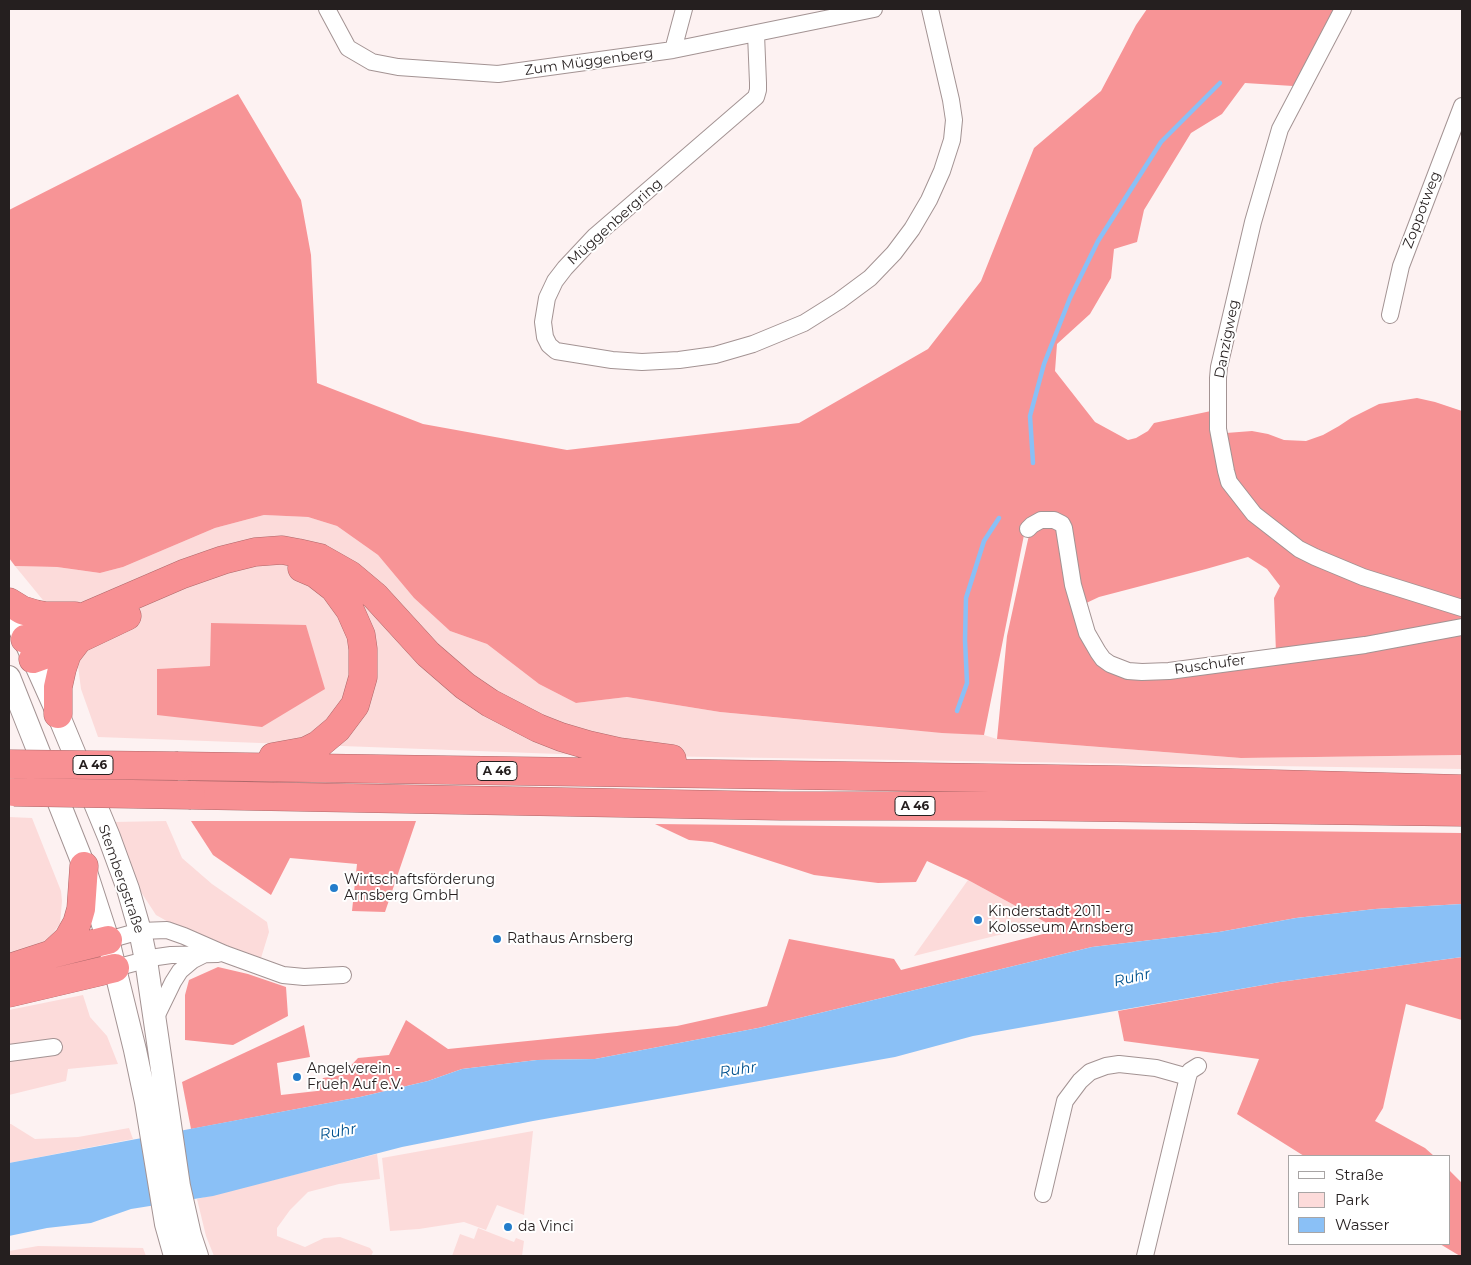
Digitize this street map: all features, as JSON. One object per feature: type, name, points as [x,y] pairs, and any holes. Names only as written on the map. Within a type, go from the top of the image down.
[{"type":"highway","points":[[19,652],[47,654],[81,628],[183,574],[223,560],[255,552],[282,550],[320,558],[350,575],[370,592],[428,654],[465,686],[490,704],[538,728],[588,745],[619,752],[692,762],[759,767],[808,776]]},
{"type":"highway","points":[[58,714],[58,687],[62,669],[67,654],[81,628],[201,580],[249,564],[277,563],[302,568],[316,574],[334,588],[357,624],[364,649],[364,659],[363,677],[355,705],[338,729],[318,745],[306,751],[281,756],[182,766]]},
{"type":"highway","points":[[9,604],[27,612],[81,628]]},
{"type":"highway","name":"A 46","points":[[9,764],[1124,780],[1462,789]]},
{"type":"highway","name":"A 46","points":[[9,792],[781,806],[1000,806],[1462,812]]},
{"type":"highway","points":[[52,954],[68,939],[77,923],[81,909],[84,866]]},
{"type":"highway","points":[[9,968],[52,954],[108,940]]},
{"type":"highway","points":[[9,993],[116,968]]},
{"type":"main road","name":"Stembergstraße","points":[[9,604],[19,652],[58,714],[109,836],[128,889],[140,931],[155,1019],[158,1114],[166,1224],[175,1256]]},
{"type":"main road","name":"Stembergstraße","points":[[9,677],[84,866],[108,940],[135,1050],[158,1114],[197,1256]]},
{"type":"street","name":"Zum Müggenberg","points":[[327,9],[348,48],[372,62],[398,67],[498,74],[674,50],[871,9]]},
{"type":"street","points":[[674,50],[684,9]]},
{"type":"street","name":"Müggenbergring","points":[[756,34],[758,90],[756,97],[595,236],[555,281],[547,298],[543,322],[545,337],[549,345],[556,351],[612,360],[642,362],[679,360],[715,355],[753,344],[804,323],[840,301],[870,278],[899,247],[929,200],[942,171],[952,140],[954,120],[951,100],[930,9]]},
{"type":"street","name":"Danzigweg","points":[[1343,9],[1280,128],[1253,222],[1219,367],[1218,429],[1226,471],[1229,482],[1254,514],[1299,549],[1362,576],[1461,607]]},
{"type":"street","name":"Zoppotweg","points":[[1390,315],[1401,266],[1462,106]]},
{"type":"street","name":"Ruschufer","points":[[1028,529],[1041,520],[1054,520],[1064,528],[1073,585],[1087,633],[1103,659],[1128,671],[1169,671],[1364,645],[1462,627]]},
{"type":"street","points":[[108,940],[140,931],[167,930],[283,975],[304,977],[343,975]]},
{"type":"street","points":[[155,1019],[180,971],[194,960],[206,954]]},
{"type":"street","points":[[116,968],[171,955],[225,954]]},
{"type":"street","points":[[9,1053],[54,1047]]},
{"type":"street","points":[[1042,1194],[1065,1101],[1080,1081],[1090,1072],[1106,1066],[1119,1064],[1193,1072],[1145,1256]]},
{"type":"green space","points":[[264,515],[308,517],[337,526],[378,555],[414,598],[450,631],[487,644],[539,684],[576,703],[627,697],[720,712],[897,729],[984,735],[997,739],[1241,758],[1462,755],[1462,769],[586,755],[98,737],[81,689],[77,658],[47,605],[15,566],[57,567],[100,573],[123,567],[215,528]],"holes":[[[210,666],[157,715],[157,669]]]},
{"type":"green space","points":[[9,817],[32,818],[61,891],[62,901],[60,924],[48,939],[51,945],[9,961]]},
{"type":"green space","points":[[166,821],[182,858],[212,884],[267,922],[269,932],[261,958],[181,929],[156,915],[141,892],[114,822]]},
{"type":"green space","points":[[968,880],[1047,923],[914,956]]},
{"type":"green space","points":[[83,995],[90,1017],[107,1036],[118,1064],[68,1069],[66,1081],[9,1095],[9,1010]]},
{"type":"green space","points":[[9,1124],[35,1139],[78,1137],[129,1128],[133,1139],[9,1163]]},
{"type":"green space","points":[[533,1131],[524,1215],[497,1205],[486,1230],[464,1222],[419,1229],[390,1231],[382,1158]]},
{"type":"green space","points":[[377,1154],[380,1179],[339,1184],[308,1192],[290,1210],[277,1228],[277,1236],[305,1247],[324,1238],[340,1237],[370,1248],[373,1252],[371,1256],[214,1256],[206,1236],[197,1199]]},
{"type":"green space","points":[[478,1228],[514,1242],[516,1238],[524,1241],[522,1256],[452,1256],[460,1234],[474,1239]]},
{"type":"green space","points":[[38,1246],[143,1248],[146,1256],[9,1256],[9,1251]]},
{"type":"shaded area","points":[[1147,9],[1337,9],[1293,86],[1245,83],[1222,114],[1191,133],[1144,210],[1137,242],[1114,249],[1111,278],[1090,314],[1057,344],[1055,371],[1095,422],[1128,440],[1148,431],[1154,423],[1211,411],[1246,515],[1272,539],[1288,549],[1462,613],[1462,625],[1276,653],[1274,598],[1280,586],[1267,569],[1248,557],[1099,597],[1082,605],[1062,521],[1025,530],[984,735],[942,733],[720,712],[627,697],[576,703],[539,684],[487,644],[450,631],[414,598],[378,555],[337,526],[308,517],[264,515],[215,528],[123,567],[100,573],[57,567],[15,566],[9,558],[9,210],[238,94],[301,200],[311,255],[317,383],[423,424],[567,450],[799,423],[928,349],[981,281],[1034,148],[1101,91],[1136,25]]},
{"type":"shaded area","points":[[1417,398],[1462,411],[1462,599],[1404,585],[1295,541],[1243,496],[1230,464],[1226,433],[1252,431],[1284,440],[1306,441],[1323,435],[1379,404]]},
{"type":"shaded area","points":[[1034,525],[1058,525],[1077,613],[1119,671],[1462,630],[1462,755],[1241,758],[997,739],[1007,636],[1030,531]]},
{"type":"shaded area","points":[[211,623],[306,625],[325,689],[262,727],[157,715],[157,669],[210,666]]},
{"type":"shaded area","points":[[191,821],[416,821],[385,912],[352,911],[357,864],[290,858],[271,895],[213,855]]},
{"type":"shaded area","points":[[655,824],[1462,833],[1462,904],[1375,909],[1296,918],[1219,932],[1092,947],[758,1028],[595,1059],[537,1060],[462,1069],[428,1081],[360,1097],[191,1129],[182,1082],[304,1025],[310,1057],[277,1063],[281,1095],[317,1091],[323,1078],[342,1075],[358,1058],[389,1055],[406,1020],[448,1049],[677,1026],[767,1006],[789,939],[894,959],[901,970],[1051,932],[1047,923],[968,880],[927,861],[916,882],[878,883],[814,875],[712,842],[689,840]]},
{"type":"shaded area","points":[[1462,957],[1462,1020],[1406,1004],[1383,1108],[1375,1121],[1425,1148],[1433,1155],[1302,1155],[1237,1114],[1259,1059],[1124,1041],[1118,1011],[1280,982]]},
{"type":"shaded area","points":[[218,967],[248,974],[286,987],[288,1016],[233,1045],[185,1040],[185,995],[189,980]]},
{"type":"shaded area","points":[[1451,1172],[1462,1183],[1462,1256],[1442,1245],[1451,1245]]},
{"type":"water","name":"Ruhr","points":[[1462,904],[1462,957],[1280,982],[973,1036],[895,1057],[533,1121],[402,1147],[213,1196],[131,1209],[91,1223],[47,1228],[9,1236],[9,1163],[360,1097],[428,1081],[462,1069],[537,1060],[595,1059],[758,1028],[1092,947],[1219,932],[1296,918],[1375,909]]},
{"type":"waterway","points":[[1033,463],[1030,416],[1044,364],[1070,298],[1098,241],[1161,142],[1220,83]]},
{"type":"waterway","points":[[957,711],[967,683],[966,598],[984,541],[999,518]]},
{"type":"place","name":"Wirtschaftsförderung Arnsberg GmbH","points":[[334,888]]},
{"type":"place","name":"Kinderstadt 2011 - Kolosseum Arnsberg","points":[[978,920]]},
{"type":"place","name":"Rathaus Arnsberg","points":[[497,939]]},
{"type":"place","name":"Angelverein - Frueh Auf e.V.","points":[[297,1077]]},
{"type":"place","name":"da Vinci","points":[[508,1227]]}]
